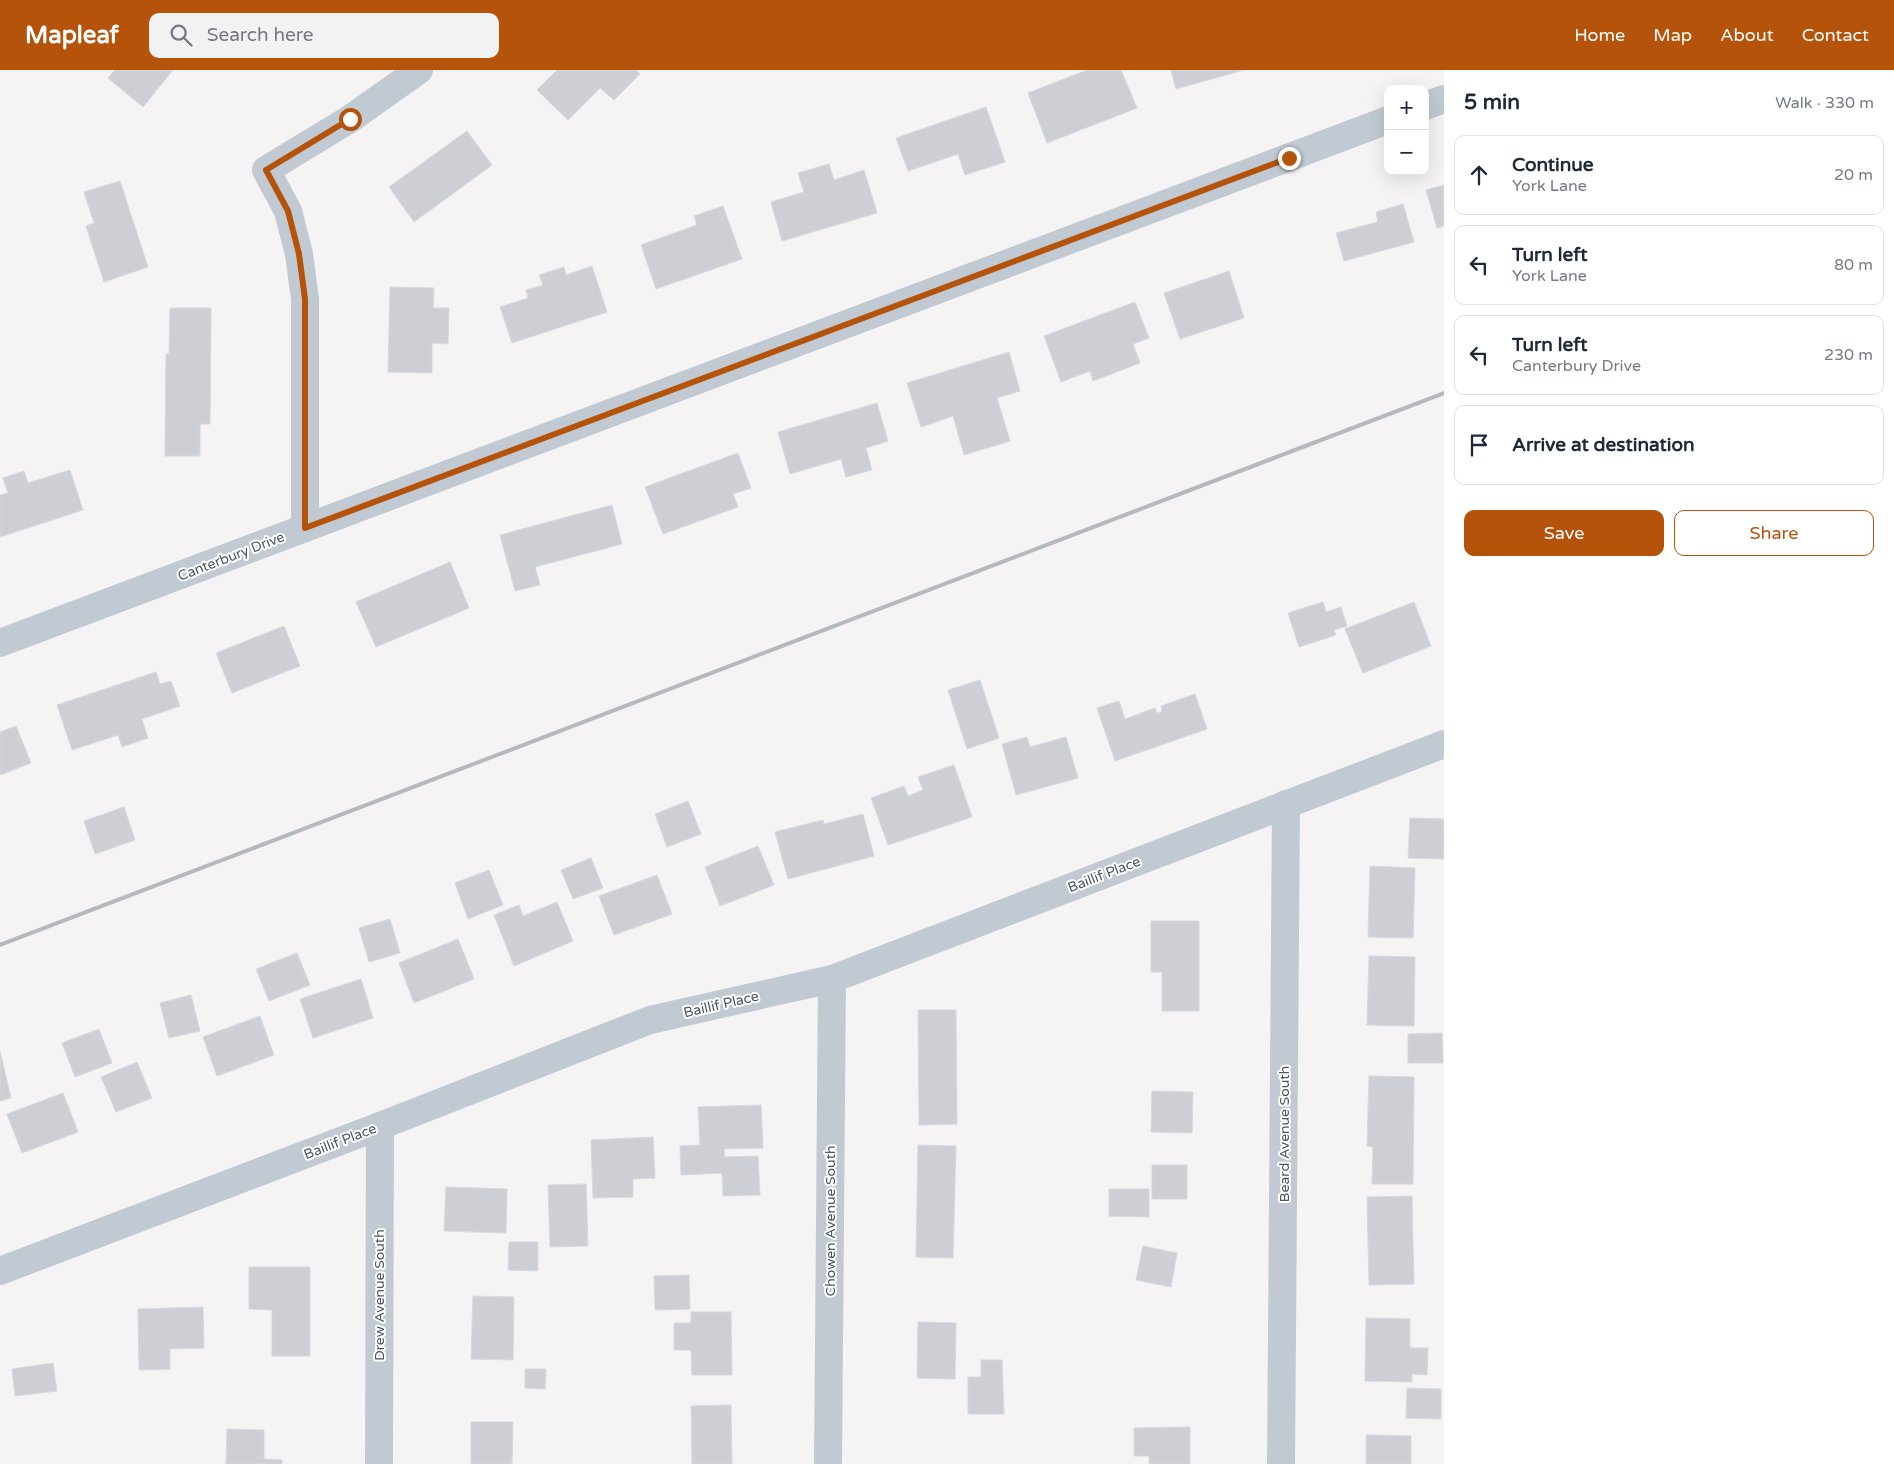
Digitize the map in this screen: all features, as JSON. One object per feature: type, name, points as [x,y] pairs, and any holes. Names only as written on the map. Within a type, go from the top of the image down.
[{"type":"street","points":[[305,528],[305,299],[299,254],[288,211],[266,170],[350,119],[419,70]]},
{"type":"street","points":[[1429,105],[1444,99]]},
{"type":"street","name":"Canterbury Drive","points":[[0,643],[1384,122]]},
{"type":"street","name":"Baillif Place","points":[[0,1271],[380,1126],[650,1020],[832,979],[1444,744]]},
{"type":"street","name":"Beard Avenue South","points":[[1281,1464],[1286,804]]},
{"type":"street","name":"Chowen Avenue South","points":[[828,1464],[832,979]]},
{"type":"street","name":"Drew Avenue South","points":[[379,1464],[380,1126]]},
{"type":"building","points":[[115,70],[173,70],[143,107],[108,78]]},
{"type":"building","points":[[557,70],[636,70],[640,74],[614,100],[600,88],[568,120],[537,90]]},
{"type":"building","points":[[1087,70],[1121,70],[1137,108],[1047,143],[1028,93]]},
{"type":"building","points":[[1171,70],[1244,70],[1176,89]]},
{"type":"building","points":[[986,107],[1005,162],[965,175],[958,154],[908,171],[896,138]]},
{"type":"building","points":[[467,131],[492,165],[414,222],[389,187]]},
{"type":"building","points":[[829,164],[834,180],[864,170],[877,213],[782,241],[771,202],[804,192],[798,173]]},
{"type":"building","points":[[120,181],[148,267],[104,282],[86,226],[94,223],[84,192]]},
{"type":"building","points":[[1444,185],[1444,226],[1437,228],[1426,190]]},
{"type":"building","points":[[1403,204],[1414,242],[1344,261],[1336,233],[1378,222],[1376,212]]},
{"type":"building","points":[[723,206],[742,259],[656,289],[641,245],[697,225],[694,216]]},
{"type":"building","points":[[592,266],[607,312],[512,343],[500,307],[528,298],[526,290],[543,285],[539,275],[564,267],[566,275]]},
{"type":"building","points":[[1229,271],[1244,318],[1180,339],[1164,293]]},
{"type":"building","points":[[390,287],[434,288],[433,308],[449,308],[448,344],[432,343],[432,373],[388,372]]},
{"type":"building","points":[[1135,302],[1149,338],[1133,344],[1140,363],[1093,381],[1090,371],[1061,382],[1044,336]]},
{"type":"building","points":[[170,308],[211,308],[210,424],[200,424],[200,456],[165,456],[166,354],[169,354]]},
{"type":"building","points":[[1009,352],[1020,391],[997,398],[1010,441],[964,455],[953,416],[921,427],[907,383]]},
{"type":"building","points":[[877,403],[888,441],[866,448],[872,470],[846,477],[841,459],[790,474],[778,432]]},
{"type":"building","points":[[738,453],[751,488],[733,494],[738,507],[663,534],[645,487]]},
{"type":"building","points":[[70,470],[83,510],[0,537],[0,495],[8,493],[3,478],[24,471],[28,483]]},
{"type":"building","points":[[612,505],[622,544],[535,567],[540,585],[515,591],[500,535]]},
{"type":"building","points":[[450,562],[469,608],[376,647],[356,602]]},
{"type":"building","points":[[1323,602],[1326,612],[1341,607],[1347,626],[1334,630],[1336,635],[1299,647],[1288,613]]},
{"type":"building","points":[[1414,602],[1431,646],[1363,673],[1345,629]]},
{"type":"building","points":[[284,626],[300,666],[232,693],[216,653]]},
{"type":"building","points":[[156,672],[160,684],[171,681],[180,706],[142,719],[148,738],[122,747],[118,735],[72,750],[57,705]]},
{"type":"building","points":[[980,680],[999,738],[967,749],[948,690]]},
{"type":"building","points":[[1195,694],[1207,729],[1115,761],[1097,708],[1119,701],[1125,719],[1155,708],[1157,713],[1162,712],[1161,706]]},
{"type":"building","points":[[16,726],[31,763],[0,775],[0,732]]},
{"type":"building","points":[[1027,737],[1030,747],[1066,737],[1078,778],[1016,795],[1002,744]]},
{"type":"building","points":[[954,765],[972,817],[888,845],[871,798],[904,786],[908,796],[923,790],[918,777]]},
{"type":"building","points":[[688,801],[701,834],[667,847],[655,814]]},
{"type":"building","points":[[124,807],[135,840],[95,854],[84,821]]},
{"type":"building","points":[[863,814],[874,856],[788,879],[775,832],[823,820],[824,824]]},
{"type":"building","points":[[1410,818],[1444,819],[1444,859],[1408,858]]},
{"type":"building","points":[[758,846],[774,885],[720,906],[705,867]]},
{"type":"building","points":[[591,858],[603,888],[573,899],[561,870]]},
{"type":"building","points":[[1370,866],[1415,868],[1413,938],[1368,937]]},
{"type":"building","points":[[489,870],[503,905],[468,919],[455,883]]},
{"type":"building","points":[[657,875],[672,914],[614,935],[599,896]]},
{"type":"building","points":[[557,902],[573,941],[514,966],[494,915],[519,905],[523,916]]},
{"type":"building","points":[[390,919],[400,953],[369,962],[359,928]]},
{"type":"building","points":[[1151,921],[1199,921],[1199,1011],[1162,1011],[1162,972],[1151,972]]},
{"type":"building","points":[[458,939],[474,979],[414,1003],[399,963]]},
{"type":"building","points":[[297,953],[310,985],[269,1001],[256,969]]},
{"type":"building","points":[[1369,956],[1415,957],[1414,1026],[1367,1025]]},
{"type":"building","points":[[361,979],[373,1018],[313,1038],[300,999]]},
{"type":"building","points":[[191,995],[200,1031],[169,1038],[160,1003]]},
{"type":"building","points":[[918,1010],[956,1010],[957,1124],[919,1125]]},
{"type":"building","points":[[260,1016],[274,1055],[217,1076],[203,1037]]},
{"type":"building","points":[[99,1029],[112,1063],[75,1077],[62,1043]]},
{"type":"building","points":[[1442,1033],[1443,1063],[1408,1063],[1408,1034]]},
{"type":"building","points":[[0,1051],[11,1098],[0,1101]]},
{"type":"building","points":[[137,1062],[152,1098],[116,1112],[101,1077]]},
{"type":"building","points":[[1369,1076],[1414,1077],[1413,1184],[1372,1184],[1373,1147],[1367,1146]]},
{"type":"building","points":[[1152,1091],[1193,1092],[1192,1133],[1151,1132]]},
{"type":"building","points":[[63,1093],[78,1132],[22,1153],[7,1114]]},
{"type":"building","points":[[761,1105],[763,1148],[724,1149],[725,1157],[758,1156],[760,1195],[723,1196],[722,1173],[681,1175],[680,1146],[700,1145],[698,1107]]},
{"type":"building","points":[[653,1137],[655,1178],[633,1179],[633,1197],[593,1198],[591,1140]]},
{"type":"building","points":[[918,1145],[956,1146],[953,1258],[916,1257]]},
{"type":"building","points":[[1152,1165],[1187,1165],[1187,1199],[1152,1199]]},
{"type":"building","points":[[586,1184],[588,1246],[550,1247],[548,1185]]},
{"type":"building","points":[[446,1187],[507,1189],[506,1233],[444,1231]]},
{"type":"building","points":[[1109,1189],[1149,1189],[1149,1217],[1109,1216]]},
{"type":"building","points":[[1412,1196],[1414,1284],[1369,1285],[1367,1197]]},
{"type":"building","points":[[509,1242],[538,1242],[538,1271],[508,1270]]},
{"type":"building","points":[[1143,1246],[1177,1253],[1171,1287],[1136,1280]]},
{"type":"building","points":[[249,1267],[310,1267],[310,1356],[272,1356],[272,1310],[249,1309]]},
{"type":"building","points":[[689,1275],[690,1309],[655,1310],[654,1276]]},
{"type":"building","points":[[473,1296],[514,1297],[513,1360],[471,1359]]},
{"type":"building","points":[[203,1307],[204,1348],[170,1349],[170,1369],[139,1370],[138,1309]]},
{"type":"building","points":[[691,1312],[731,1312],[732,1375],[692,1375],[691,1350],[674,1350],[674,1323],[691,1323]]},
{"type":"building","points":[[1366,1318],[1410,1319],[1410,1348],[1428,1348],[1427,1375],[1412,1374],[1412,1382],[1365,1381]]},
{"type":"building","points":[[918,1322],[956,1323],[955,1379],[917,1378]]},
{"type":"building","points":[[981,1360],[1002,1360],[1004,1414],[968,1414],[968,1377],[981,1377]]},
{"type":"building","points":[[53,1363],[57,1391],[15,1396],[12,1369]]},
{"type":"building","points":[[525,1369],[546,1369],[545,1389],[525,1388]]},
{"type":"building","points":[[1407,1388],[1441,1389],[1441,1419],[1406,1418]]},
{"type":"building","points":[[731,1405],[732,1464],[692,1464],[691,1406]]},
{"type":"building","points":[[471,1422],[513,1422],[512,1464],[471,1464]]},
{"type":"building","points":[[1190,1427],[1190,1464],[1149,1464],[1149,1456],[1134,1456],[1134,1428]]},
{"type":"building","points":[[227,1429],[264,1430],[264,1459],[282,1460],[282,1464],[226,1464]]},
{"type":"building","points":[[1366,1435],[1411,1436],[1411,1464],[1366,1464]]},
{"type":"railway","points":[[0,945],[1444,393]]},
{"type":"route","points":[[350,119],[266,170],[288,211],[299,254],[305,299],[305,528],[1289,158]]}]
